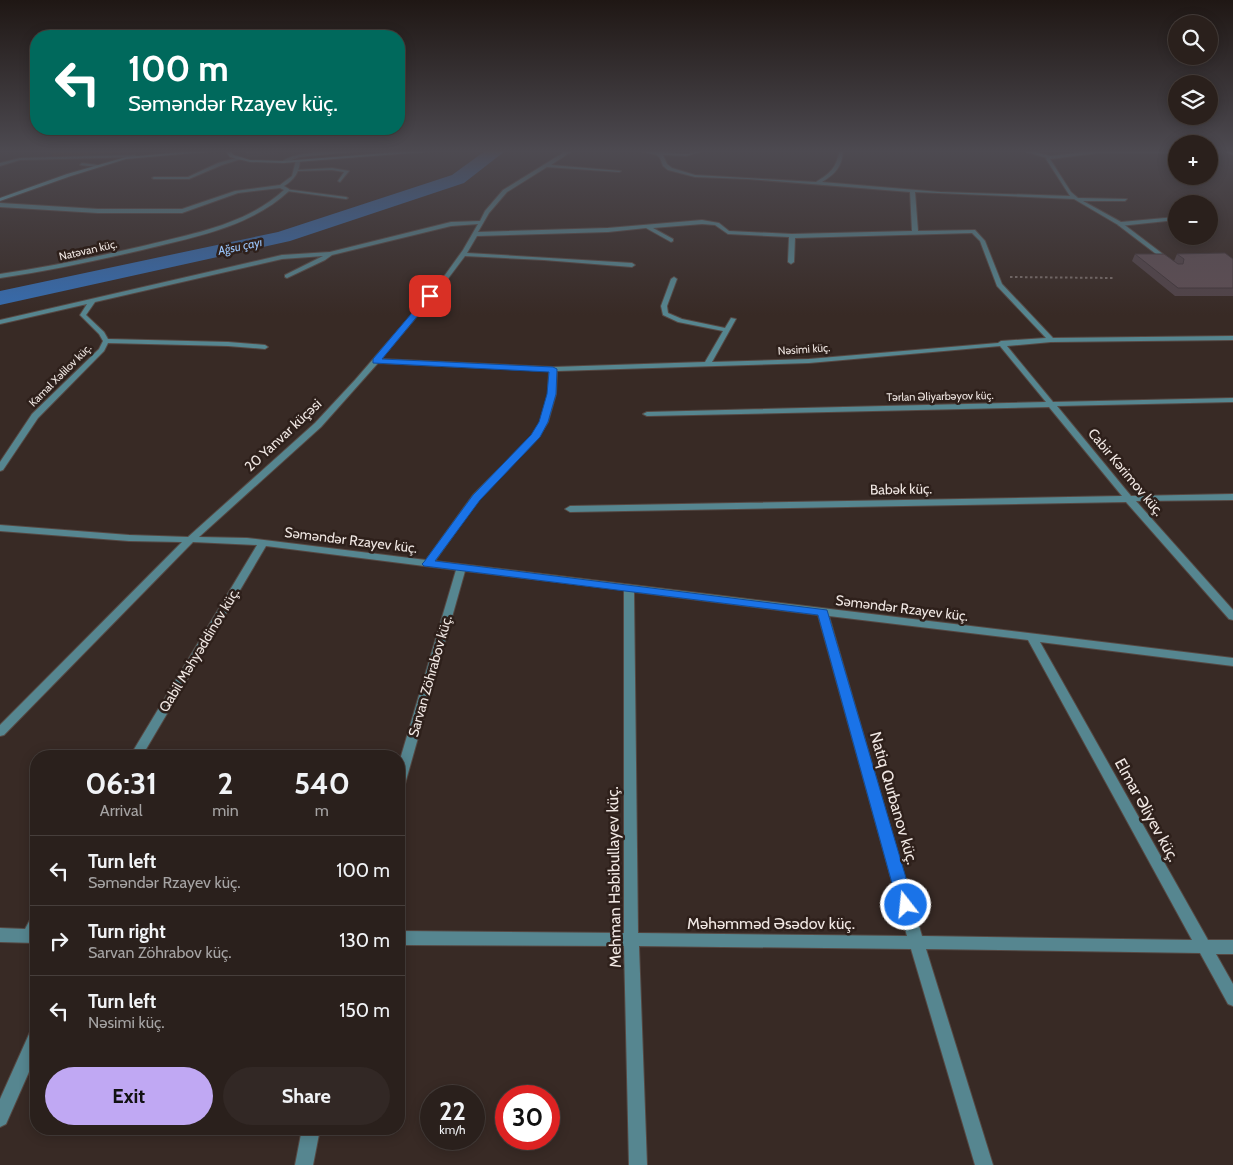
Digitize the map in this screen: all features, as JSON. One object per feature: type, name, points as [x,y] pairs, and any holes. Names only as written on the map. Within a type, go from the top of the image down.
[{"type":"street","points":[[6,205],[98,211],[182,210]]},
{"type":"street","points":[[167,216],[196,205]]},
{"type":"street","name":"Natəvan küç.","points":[[0,276],[91,261],[207,232],[249,216],[268,205]]},
{"type":"street","name":"20 Yanvar küçəsi","points":[[0,732],[191,539],[318,425],[376,361],[463,254],[493,205]]},
{"type":"street","points":[[913,205],[916,232]]},
{"type":"street","points":[[1088,205],[1120,224],[1178,269]]},
{"type":"street","points":[[1120,224],[1168,220]]},
{"type":"street","points":[[0,322],[274,259],[330,254],[451,224],[482,222]]},
{"type":"street","points":[[476,234],[608,230],[711,222],[728,232],[792,236],[966,231],[978,234],[984,245],[994,277],[999,285],[1051,340]]},
{"type":"street","points":[[648,227],[671,240]]},
{"type":"street","points":[[791,262],[792,236]]},
{"type":"street","points":[[287,276],[323,260],[330,254]]},
{"type":"street","points":[[463,254],[632,265]]},
{"type":"street","points":[[674,280],[664,306],[665,314],[680,321],[727,330]]},
{"type":"street","name":"Kamal Xəlilov küç.","points":[[0,468],[35,416],[102,350],[106,341],[102,334],[83,315],[93,300]]},
{"type":"street","points":[[708,364],[733,319]]},
{"type":"street","name":"Nəsimi küç.","points":[[376,361],[553,369],[809,361],[1051,340],[1233,338]]},
{"type":"street","points":[[106,341],[228,344],[265,347]]},
{"type":"street","name":"Cabir Kərimov küç.","points":[[1002,343],[1129,499],[1233,617]]},
{"type":"street","points":[[428,564],[476,497],[535,437],[544,422],[552,394],[553,369]]},
{"type":"street","name":"Tərlan Əliyarbəyov küç.","points":[[647,414],[1233,400]]},
{"type":"street","name":"Babək küç.","points":[[570,509],[1233,497]]},
{"type":"street","name":"Səməndər Rzayev küç.","points":[[0,528],[129,538],[263,543],[1233,662]]},
{"type":"street","name":"Qabil Məhyəddinov küç.","points":[[140,750],[263,543]]},
{"type":"street","name":"Sarvan Zöhrabov küç.","points":[[405,763],[461,568]]},
{"type":"street","name":"Mehman Həbibullayev küç.","points":[[629,588],[631,940],[638,1165]]},
{"type":"street","name":"Natiq Qurbanov küç.","points":[[823,612],[916,942],[984,1165]]},
{"type":"street","name":"Elmar Əliyev küç.","points":[[1032,638],[1233,999]]},
{"type":"street","points":[[0,935],[30,936]]},
{"type":"street","name":"Məhəmməd Əsədov küç.","points":[[405,938],[916,942],[1233,947]]},
{"type":"street","points":[[0,1118],[30,1051]]},
{"type":"street","points":[[304,1165],[310,1135]]},
{"type":"path","points":[[994,277],[1114,278]]},
{"type":"building","points":[[1225,253],[1233,259],[1233,288],[1178,288],[1135,254],[1164,254],[1178,264],[1183,264],[1184,259],[1177,254]]},
{"type":"waterway","name":"Ağsu çayı","points":[[0,298],[283,237],[378,205]]},
{"type":"route","points":[[430,296],[376,361],[553,369],[552,394],[544,422],[535,437],[476,497],[428,564],[823,612],[906,905]]}]
